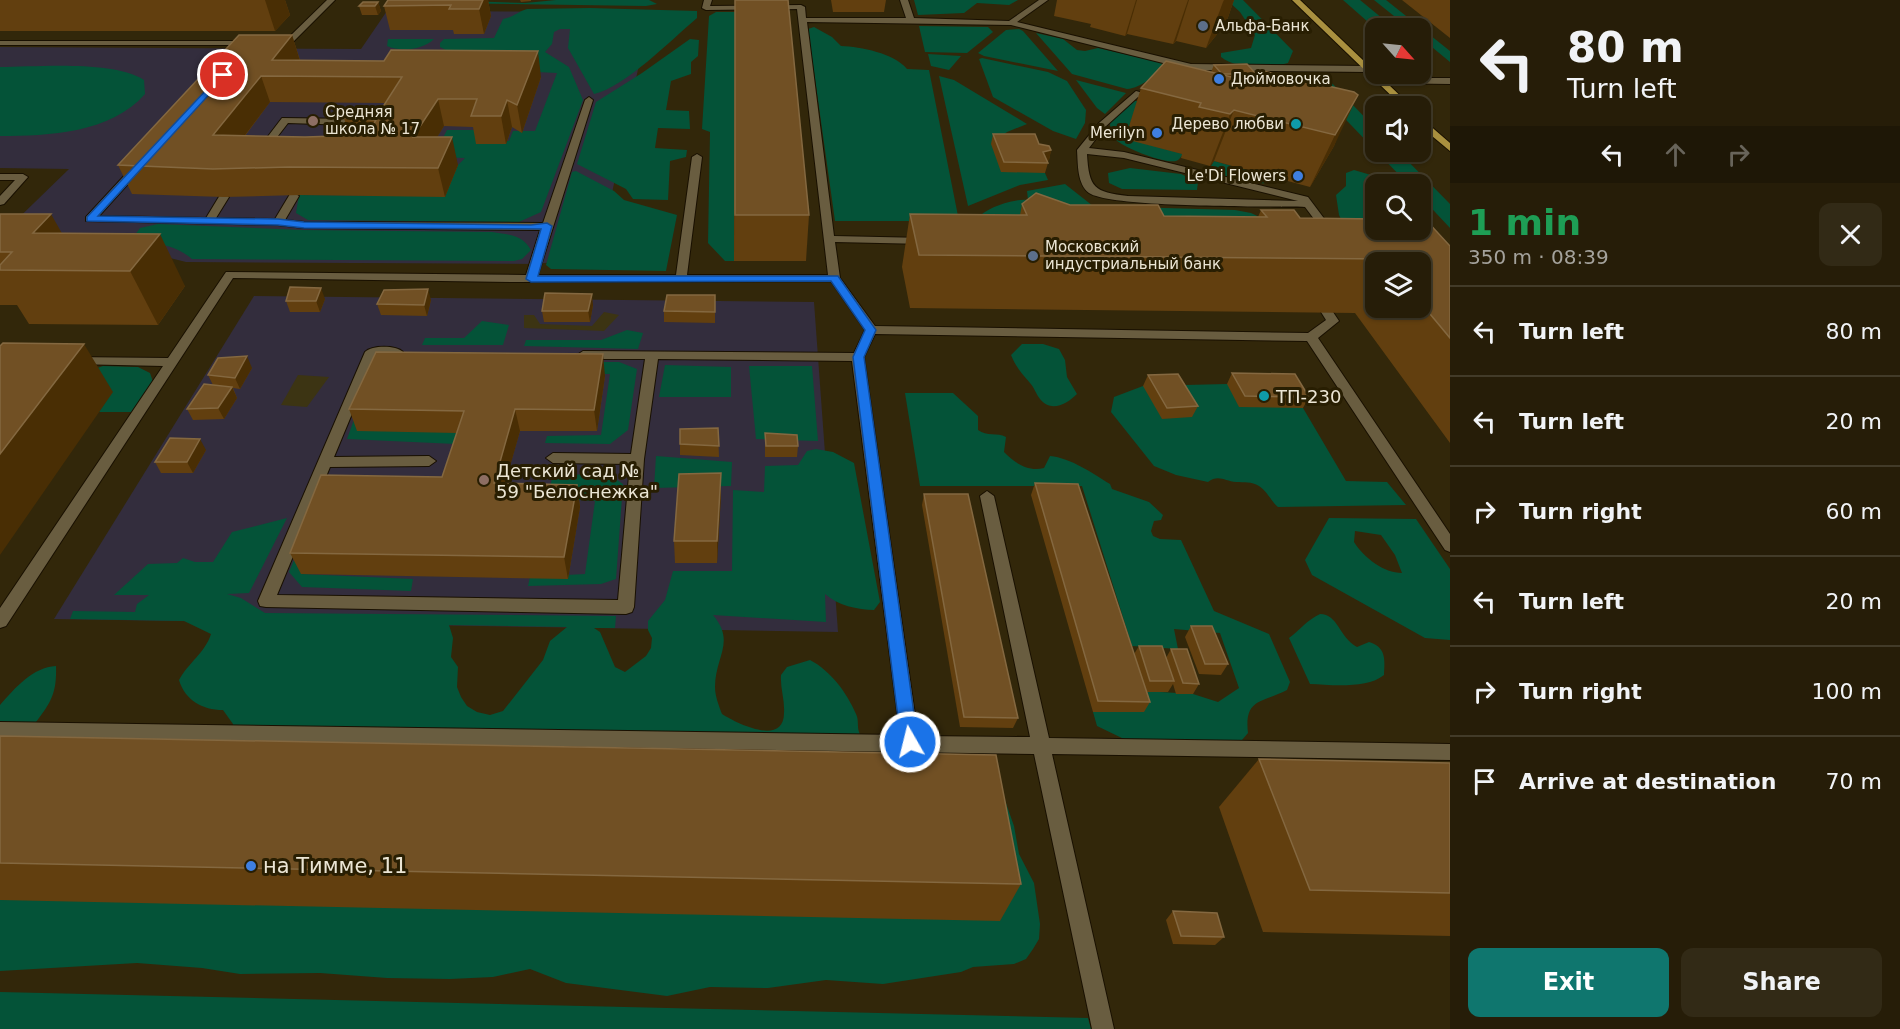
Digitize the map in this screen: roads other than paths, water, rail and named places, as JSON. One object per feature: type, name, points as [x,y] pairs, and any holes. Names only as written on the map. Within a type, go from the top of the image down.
[{"type":"main road","points":[[1296,0],[1365,66]]},
{"type":"main road","points":[[1383,84],[1396,96]]},
{"type":"main road","points":[[1431,130],[1450,148]]},
{"type":"lane","points":[[0,43],[287,43],[331,0]]},
{"type":"lane","points":[[708,0],[706,8],[801,7],[834,278],[871,330]]},
{"type":"lane","points":[[904,0],[910,20]]},
{"type":"lane","points":[[1011,23],[1044,0]]},
{"type":"lane","points":[[802,20],[1011,23],[1191,67],[1365,69]]},
{"type":"lane","points":[[242,54],[260,43]]},
{"type":"lane","points":[[1431,81],[1450,81]]},
{"type":"lane","points":[[1170,101],[1136,94],[1102,125],[1082,150],[1083,178],[1093,192],[1140,199],[1307,204]]},
{"type":"lane","points":[[531,279],[589,100]]},
{"type":"lane","points":[[252,164],[285,120],[355,122],[340,145],[323,158]]},
{"type":"lane","points":[[1082,150],[1124,154],[1304,199],[1335,239]]},
{"type":"lane","points":[[151,153],[90,219],[278,222],[304,225],[531,228],[547,226]]},
{"type":"lane","points":[[681,279],[697,157]]},
{"type":"lane","points":[[0,177],[23,177],[0,202]]},
{"type":"lane","points":[[278,222],[294,196]]},
{"type":"lane","points":[[209,221],[224,197]]},
{"type":"lane","points":[[119,235],[133,220]]},
{"type":"lane","points":[[829,239],[936,241]]},
{"type":"lane","points":[[0,621],[230,274],[531,279],[834,278]]},
{"type":"lane","points":[[871,330],[1311,337],[1333,321],[1327,312]]},
{"type":"lane","points":[[871,330],[858,357],[910,742]]},
{"type":"lane","points":[[1311,337],[1450,546]]},
{"type":"lane","points":[[406,352],[371,352],[266,601],[626,607],[637,459],[652,356]]},
{"type":"lane","points":[[570,355],[858,357]]},
{"type":"lane","points":[[57,359],[172,362]]},
{"type":"lane","points":[[553,459],[637,459]]},
{"type":"lane","points":[[325,462],[429,461]]},
{"type":"lane","points":[[987,496],[1103,1029]]},
{"type":"lane","points":[[0,730],[910,742],[1450,752]]},
{"type":"place","name":"Альфа-Банк","points":[[1203,26]]},
{"type":"place","name":"Дюймовочка","points":[[1219,79]]},
{"type":"place","name":"Средняя школа № 17","points":[[313,121]]},
{"type":"place","name":"Дерево любви","points":[[1296,124]]},
{"type":"place","name":"Merilyn","points":[[1157,133]]},
{"type":"place","name":"Le'Di Flowers","points":[[1298,176]]},
{"type":"place","name":"Московский индустриальный банк","points":[[1033,256]]},
{"type":"place","name":"ТП-230","points":[[1264,396]]},
{"type":"place","name":"Детский сад № 59 \"Белоснежка\"","points":[[484,480]]},
{"type":"place","name":"на Тимме, 11","points":[[251,866]]}]
